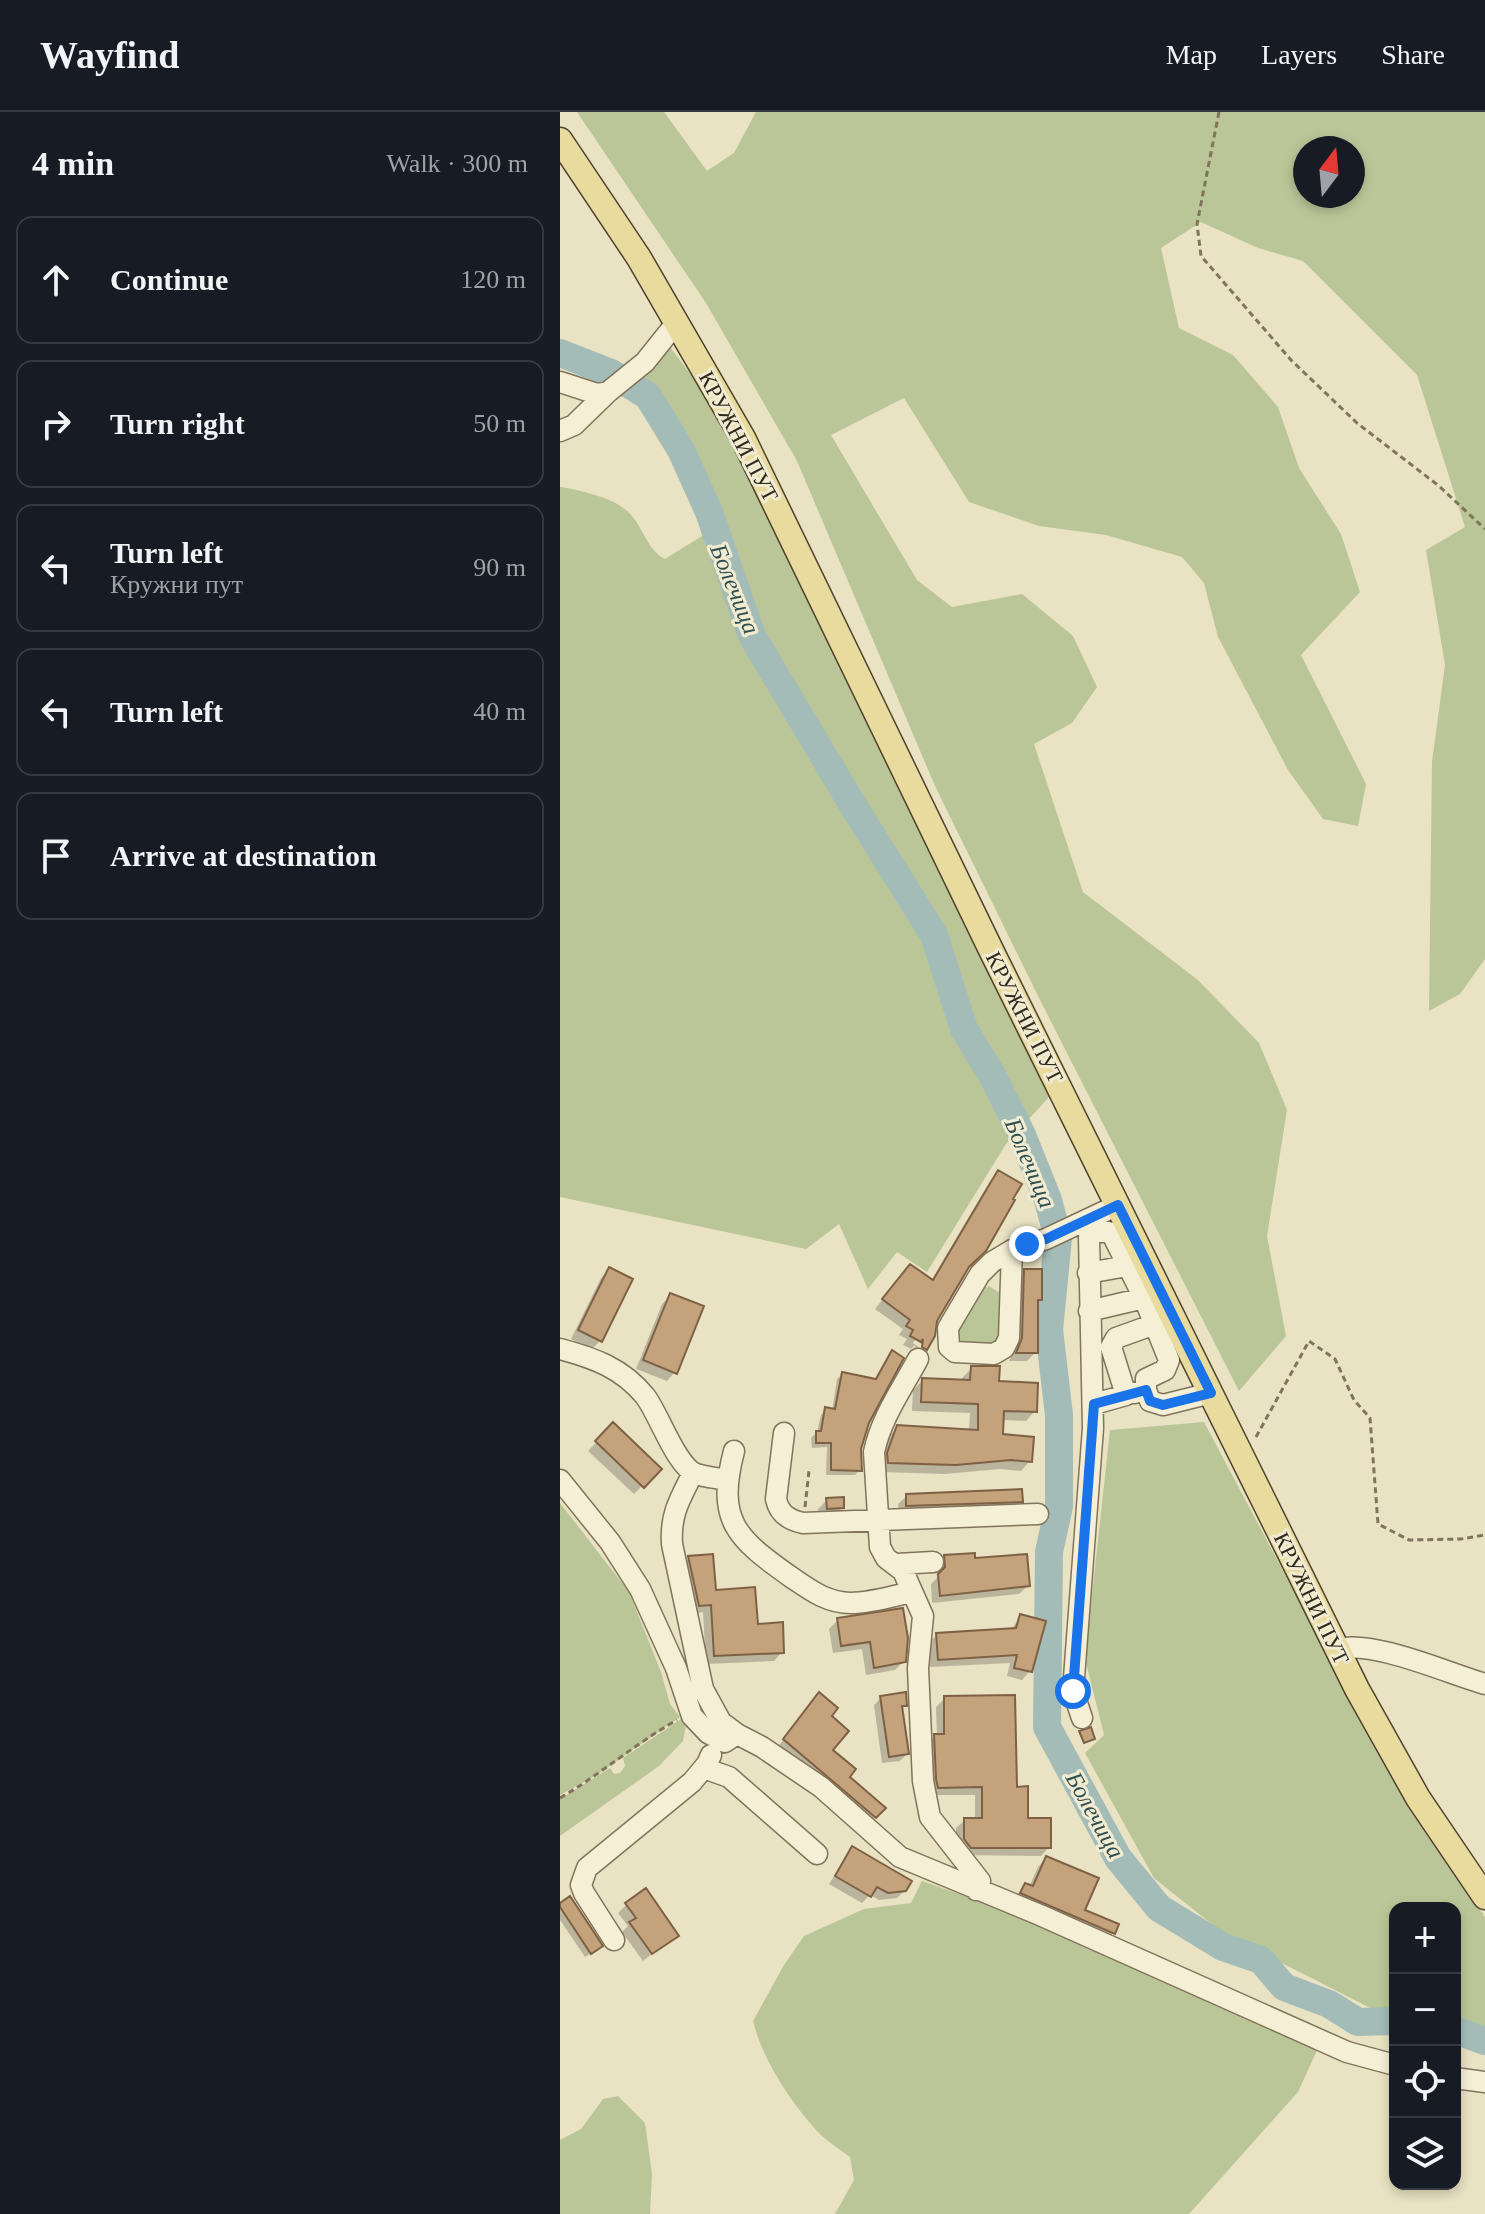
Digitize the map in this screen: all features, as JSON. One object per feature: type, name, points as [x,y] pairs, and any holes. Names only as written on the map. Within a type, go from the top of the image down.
[{"type":"main road","name":"КРУЖНИ ПУТ","points":[[560,140],[677,322],[743,438],[992,952],[1338,1649],[1412,1788],[1485,1897]]},
{"type":"street","points":[[560,431],[574,425],[645,362],[677,322]]},
{"type":"street","points":[[560,382],[597,394],[608,392]]},
{"type":"street","points":[[1012,1250],[1009,1338],[1004,1348],[994,1354],[955,1352],[946,1340],[948,1328],[980,1274],[992,1262],[1012,1250],[1046,1239],[1118,1205]]},
{"type":"street","points":[[1082,1718],[1073,1691],[1094,1404],[1089,1237],[1094,1232],[1109,1232],[1144,1298],[1169,1360],[1165,1370],[1146,1379],[1136,1393],[1094,1404]]},
{"type":"street","points":[[1088,1273],[1127,1266]]},
{"type":"street","points":[[1089,1311],[1144,1298]]},
{"type":"street","points":[[1155,1324],[1112,1342],[1111,1347],[1136,1393],[1163,1405],[1211,1393]]},
{"type":"street","points":[[560,1349],[600,1359],[619,1371],[647,1398],[682,1460],[693,1473],[727,1480]]},
{"type":"street","points":[[918,1359],[877,1439],[874,1452],[878,1521],[880,1547],[886,1558],[897,1564],[933,1562]]},
{"type":"street","points":[[784,1433],[776,1499],[778,1507],[793,1521],[878,1521],[1038,1514]]},
{"type":"street","points":[[734,1451],[727,1480],[727,1499],[733,1523],[741,1539],[752,1549],[817,1595],[853,1603],[912,1592]]},
{"type":"street","points":[[693,1473],[674,1510],[672,1544],[703,1689],[731,1738]]},
{"type":"street","points":[[560,1480],[610,1542],[640,1589],[676,1668],[692,1716],[708,1733],[762,1747],[821,1787],[900,1857],[1040,1915],[1347,2052],[1389,2063]]},
{"type":"street","points":[[897,1564],[923,1616],[918,1668],[923,1781],[930,1817],[980,1881],[976,1890]]},
{"type":"street","points":[[1338,1649],[1364,1647],[1485,1684]]},
{"type":"street","points":[[614,1940],[581,1885],[587,1868],[692,1782],[709,1758],[731,1738]]},
{"type":"street","points":[[707,1764],[712,1771],[729,1777],[817,1854]]},
{"type":"street","points":[[1461,2079],[1485,2082]]},
{"type":"path","points":[[1219,112],[1197,224],[1201,256],[1291,360],[1357,423],[1439,486],[1485,529]]},
{"type":"path","points":[[1240,1453],[1259,1435],[1309,1341],[1335,1359],[1354,1400],[1370,1418],[1378,1524],[1409,1540],[1461,1539],[1485,1535]]},
{"type":"path","points":[[803,1523],[809,1471]]},
{"type":"path","points":[[560,1798],[596,1777],[674,1721],[692,1716]]},
{"type":"green space","points":[[577,112],[664,112],[707,171],[734,153],[756,112],[1485,112],[1485,959],[1460,994],[1429,1011],[1432,762],[1445,665],[1426,550],[1465,527],[1417,375],[1303,261],[1258,248],[1201,222],[1161,248],[1179,328],[1233,355],[1278,407],[1299,468],[1341,534],[1360,592],[1301,655],[1366,784],[1358,826],[1323,819],[1288,770],[1218,637],[1204,583],[1182,557],[1106,535],[1039,526],[969,502],[904,398],[831,435],[917,580],[952,607],[1022,594],[1073,636],[1097,687],[1072,723],[1034,744],[1083,892],[1198,980],[1259,1043],[1287,1110],[1267,1236],[1286,1336],[1239,1391],[935,786],[797,461],[706,303]]},
{"type":"green space","points":[[669,346],[692,376],[733,444],[1050,1096],[1006,1144],[927,1272],[897,1252],[868,1289],[839,1224],[806,1249],[560,1197],[560,487],[620,505],[632,516],[653,550],[665,559],[702,536],[692,490],[641,399],[620,390]]},
{"type":"green space","points":[[989,1286],[1000,1293],[1005,1331],[993,1347],[966,1346],[960,1340],[957,1327],[981,1289]]},
{"type":"green space","points":[[1204,1422],[1401,1793],[1485,1917],[1485,2027],[1461,2020],[1461,1902],[1389,1902],[1389,2016],[1386,2016],[1223,1933],[1154,1878],[1085,1753],[1104,1735],[1085,1659],[1110,1430]]},
{"type":"green space","points":[[560,1503],[629,1592],[661,1672],[670,1704],[680,1717],[595,1776],[560,1795]]},
{"type":"green space","points":[[681,1719],[686,1725],[683,1741],[659,1766],[560,1836],[560,1799],[610,1768],[614,1774],[620,1773],[625,1766],[623,1758]]},
{"type":"green space","points":[[922,1881],[1031,1919],[1318,2048],[1298,2092],[1189,2214],[835,2214],[854,2180],[850,2157],[820,2134],[796,2106],[770,2065],[753,2021],[804,1936],[864,1909],[911,1903]]},
{"type":"green space","points":[[618,2096],[645,2123],[652,2174],[650,2214],[560,2214],[560,2140],[581,2129],[603,2099]]},
{"type":"building","points":[[998,1170],[1022,1184],[986,1251],[969,1267],[937,1321],[935,1336],[927,1350],[922,1347],[923,1339],[921,1342],[910,1336],[913,1330],[906,1326],[910,1320],[882,1299],[910,1264],[933,1280]]},
{"type":"building","points":[[609,1267],[633,1279],[602,1342],[578,1330]]},
{"type":"building","points":[[1024,1269],[1042,1269],[1042,1300],[1038,1300],[1038,1353],[1016,1353],[1022,1338]]},
{"type":"building","points":[[670,1293],[704,1306],[677,1374],[643,1360]]},
{"type":"building","points":[[892,1350],[904,1358],[869,1423],[861,1449],[862,1471],[831,1470],[831,1443],[816,1443],[816,1431],[821,1431],[825,1407],[835,1409],[842,1372],[876,1379]]},
{"type":"building","points":[[971,1366],[1000,1366],[999,1381],[1038,1383],[1037,1412],[1004,1411],[1003,1434],[1034,1437],[1032,1462],[1011,1460],[956,1465],[888,1463],[887,1453],[897,1425],[978,1430],[978,1404],[921,1402],[922,1378],[970,1380]]},
{"type":"building","points":[[613,1422],[662,1469],[644,1488],[595,1441]]},
{"type":"building","points":[[1022,1489],[1023,1502],[906,1506],[906,1494]]},
{"type":"building","points":[[844,1497],[844,1508],[827,1509],[826,1498]]},
{"type":"building","points":[[975,1553],[975,1558],[1027,1554],[1030,1586],[940,1596],[938,1574],[945,1567],[944,1555]]},
{"type":"building","points":[[713,1554],[716,1590],[755,1587],[758,1624],[783,1622],[784,1653],[714,1656],[711,1605],[699,1606],[688,1556]]},
{"type":"building","points":[[903,1608],[908,1638],[906,1662],[874,1668],[870,1642],[841,1646],[837,1618]]},
{"type":"building","points":[[1020,1614],[1046,1621],[1032,1672],[1014,1668],[1017,1655],[938,1660],[936,1633],[1016,1628]]},
{"type":"building","points":[[819,1692],[838,1708],[832,1716],[849,1731],[833,1750],[856,1769],[850,1777],[886,1808],[876,1818],[783,1739]]},
{"type":"building","points":[[906,1692],[907,1706],[902,1706],[909,1754],[889,1757],[880,1696]]},
{"type":"building","points":[[1015,1695],[1017,1787],[1028,1786],[1028,1818],[1051,1818],[1051,1848],[971,1848],[964,1839],[964,1818],[982,1818],[982,1787],[938,1788],[936,1779],[934,1734],[944,1734],[944,1696]]},
{"type":"building","points":[[1091,1727],[1095,1739],[1084,1743],[1079,1731]]},
{"type":"building","points":[[852,1846],[912,1881],[906,1891],[888,1893],[877,1887],[871,1897],[835,1876]]},
{"type":"building","points":[[1046,1856],[1099,1878],[1085,1910],[1119,1924],[1115,1934],[1020,1893],[1025,1883],[1033,1886]]},
{"type":"building","points":[[646,1888],[679,1936],[652,1954],[629,1922],[636,1918],[625,1903]]},
{"type":"building","points":[[570,1896],[603,1946],[591,1954],[560,1907],[560,1903]]},
{"type":"waterway","name":"Болечица","points":[[560,353],[611,373],[648,396],[681,450],[709,512],[752,636],[934,935],[964,1029],[992,1075],[1022,1135],[1048,1200],[1058,1238],[1049,1330],[1059,1415],[1059,1506],[1049,1552],[1047,1727],[1118,1858],[1159,1908],[1223,1947],[1261,1960],[1284,1987],[1329,2004],[1358,2022],[1389,2021]]},
{"type":"waterway","name":"Болечица","points":[[1461,2032],[1485,2041]]},
{"type":"route","points":[[1027,1244],[1046,1239],[1118,1205],[1211,1393],[1163,1405],[1150,1401],[1146,1390],[1094,1404],[1073,1691]]}]
